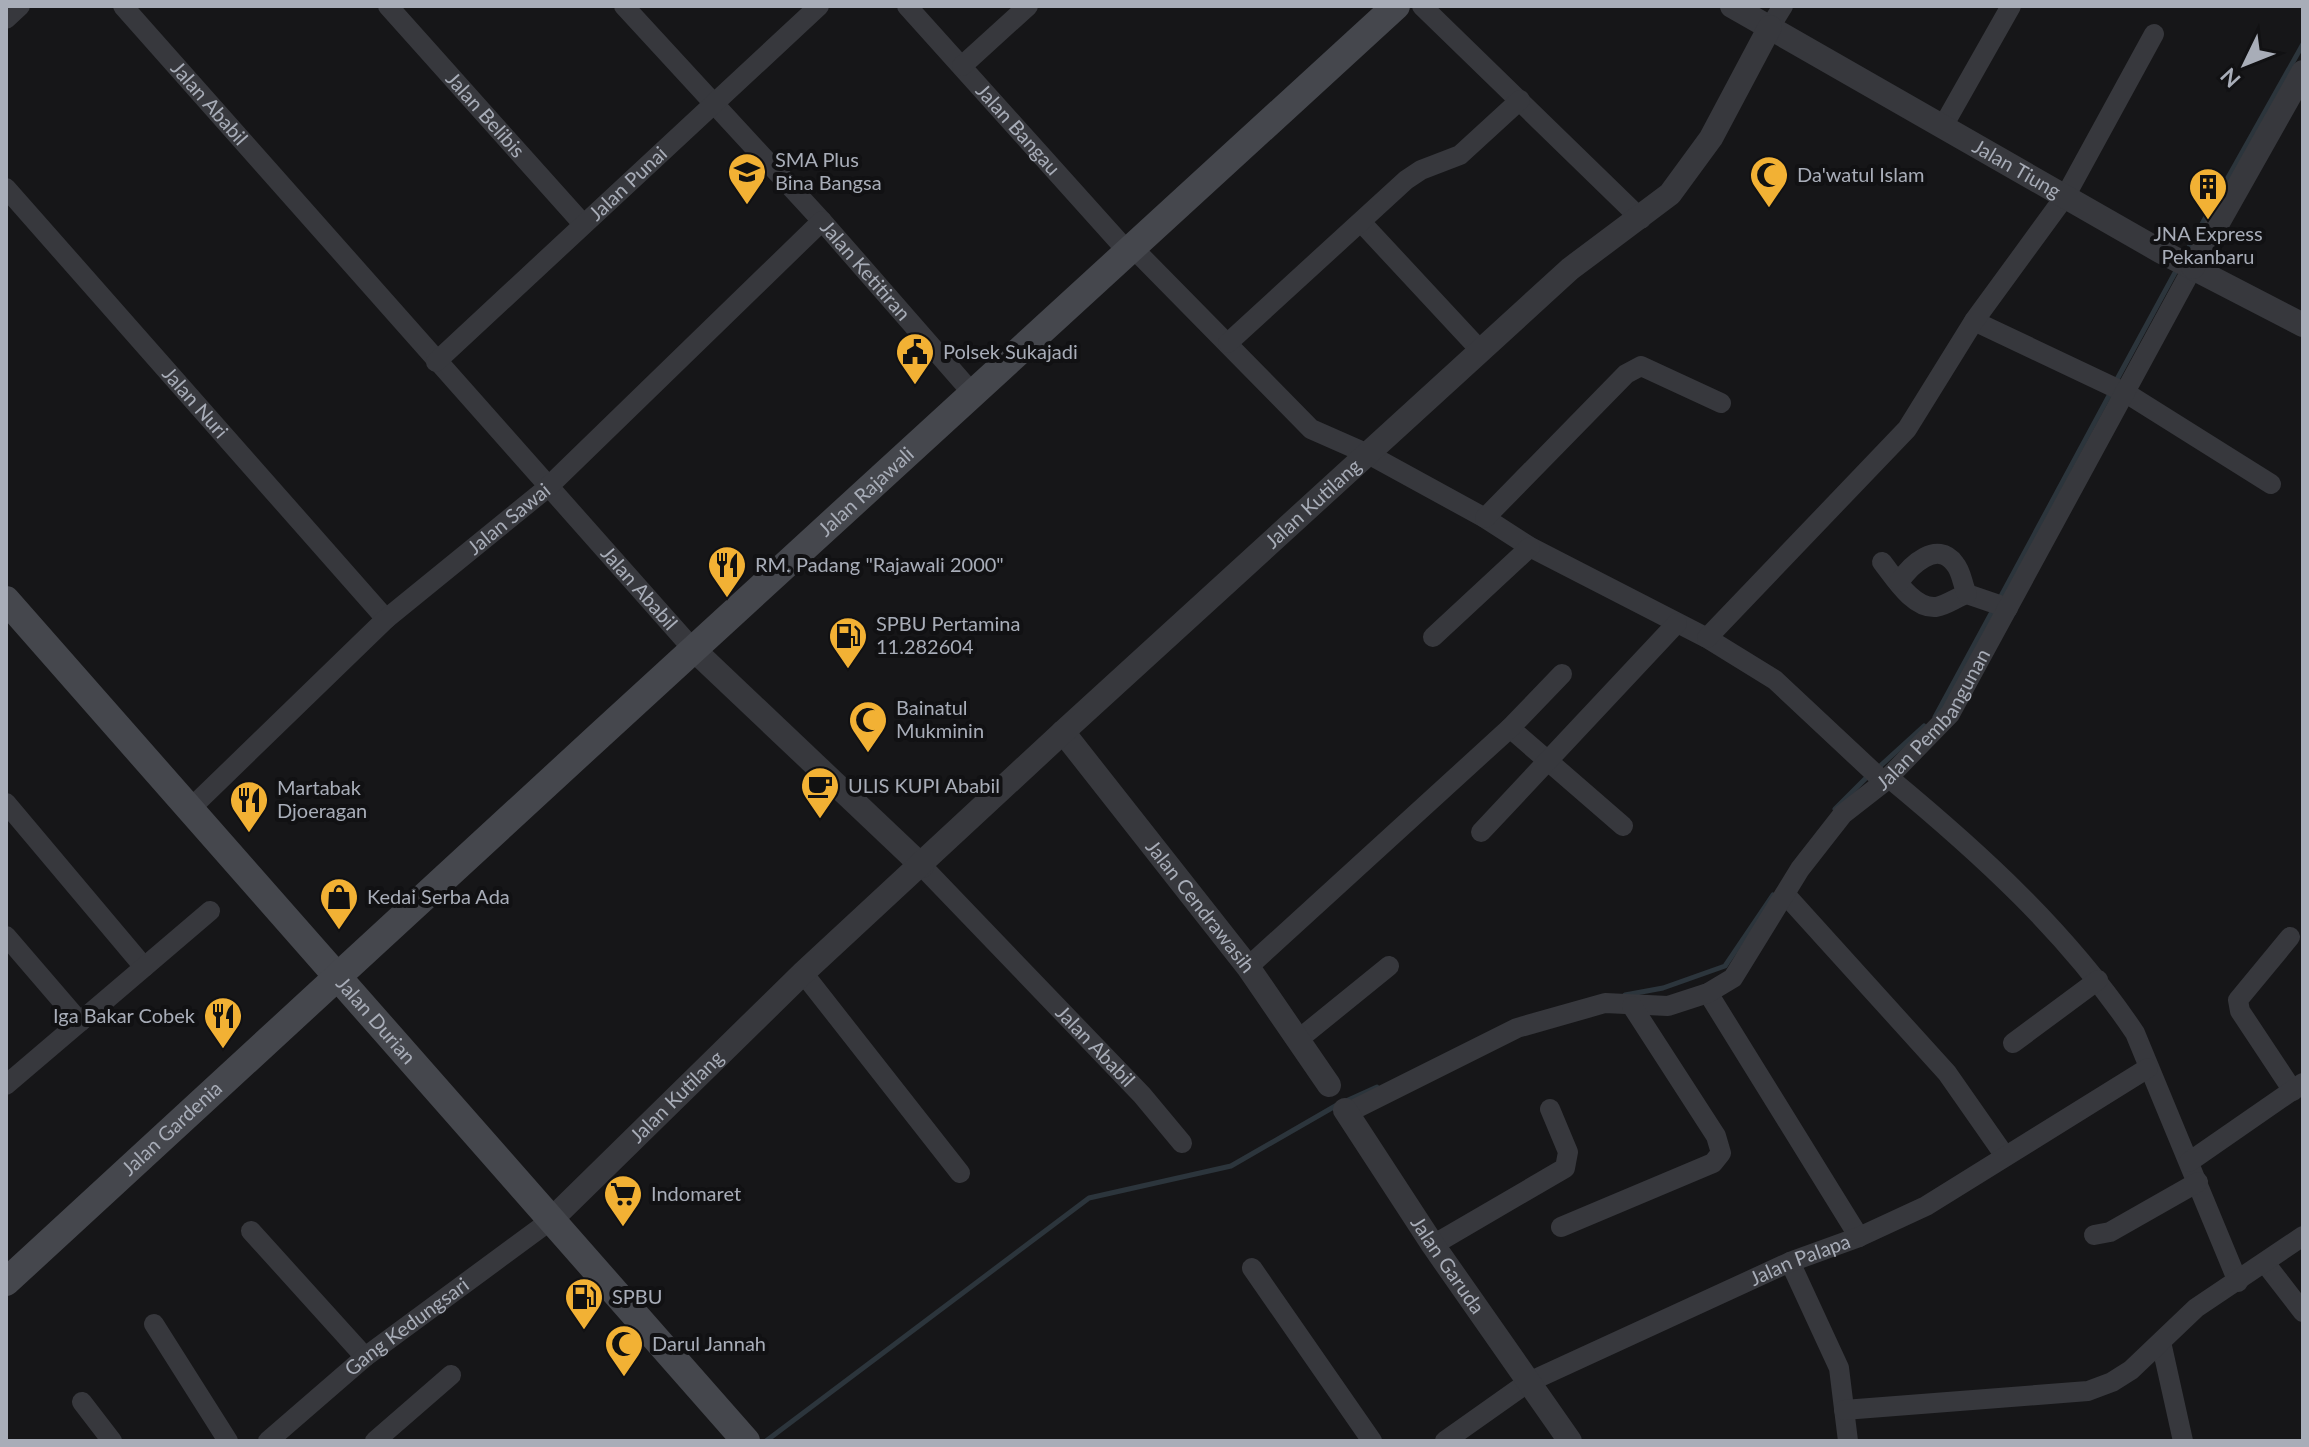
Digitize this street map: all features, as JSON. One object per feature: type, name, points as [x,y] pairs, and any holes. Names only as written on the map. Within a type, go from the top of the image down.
[{"type":"main road","name":"Jalan Rajawali","points":[[336,975],[1396,6]]},
{"type":"main road","name":"Jalan Durian","points":[[6,600],[746,1441]]},
{"type":"main road","name":"Jalan Gardenia","points":[[6,1282],[336,975]]},
{"type":"street","points":[[6,19],[20,6]]},
{"type":"street","name":"Jalan Ababil","points":[[123,6],[692,648],[922,866],[1142,1095],[1182,1143]]},
{"type":"street","name":"Jalan Belibis","points":[[388,6],[583,224]]},
{"type":"street","name":"Jalan Ketitiran","points":[[624,6],[822,221],[974,395]]},
{"type":"street","name":"Jalan Punai","points":[[436,362],[819,6]]},
{"type":"street","name":"Jalan Bangau","points":[[907,6],[1131,250],[1228,343],[1299,421],[1324,438],[1370,455],[1485,518],[1530,547],[1707,638],[1775,680],[1854,757],[1969,845],[2045,919],[2098,980],[2135,1033],[2238,1282]]},
{"type":"street","points":[[962,66],[1028,6]]},
{"type":"street","points":[[1422,6],[1641,219]]},
{"type":"street","name":"Jalan Tiung","points":[[1732,6],[2160,251],[2303,325]]},
{"type":"street","name":"Jalan Kutilang","points":[[551,1220],[803,973],[922,866],[1063,732],[1370,455],[1570,269],[1641,219],[1670,194],[1702,150],[1783,6]]},
{"type":"street","points":[[1942,128],[2011,6]]},
{"type":"street","points":[[1707,638],[1907,429],[1974,321],[2066,195],[2154,34]]},
{"type":"street","name":"Jalan Pembangunan","points":[[1346,1111],[1517,1028],[1591,1006],[1616,1002],[1632,1006],[1668,1006],[1724,986],[1740,971],[1785,894],[1843,814],[1942,726],[1989,601],[2121,391],[2190,265],[2303,72]]},
{"type":"street","points":[[1228,343],[1413,175],[1467,150],[1520,100]]},
{"type":"street","name":"Jalan Nuri","points":[[6,188],[386,619]]},
{"type":"street","name":"Jalan Sawai","points":[[191,808],[386,619],[547,488],[822,221]]},
{"type":"street","points":[[1361,222],[1481,351]]},
{"type":"street","points":[[1974,321],[2121,391],[2271,484]]},
{"type":"street","points":[[1485,518],[1626,374],[1641,366],[1721,403]]},
{"type":"street","points":[[1433,637],[1530,547]]},
{"type":"street","points":[[1899,582],[1924,556],[1939,555],[1956,564],[1989,601]]},
{"type":"street","points":[[1882,562],[1925,606],[1989,601]]},
{"type":"street","points":[[1481,832],[1677,623]]},
{"type":"street","points":[[1248,967],[1510,728],[1562,674]]},
{"type":"street","points":[[1510,728],[1623,826]]},
{"type":"street","name":"Jalan Cendrawasih","points":[[1063,732],[1248,967],[1329,1085]]},
{"type":"street","points":[[6,803],[144,967]]},
{"type":"street","points":[[1785,894],[1947,1073],[2005,1156]]},
{"type":"street","points":[[6,1085],[210,911]]},
{"type":"street","points":[[6,936],[80,1022]]},
{"type":"street","points":[[2189,1162],[2298,1087],[2240,1011],[2238,1000],[2290,937]]},
{"type":"street","points":[[1299,1039],[1389,966]]},
{"type":"street","points":[[803,973],[960,1173]]},
{"type":"street","points":[[2013,1043],[2098,980]]},
{"type":"street","points":[[1708,993],[1859,1237]]},
{"type":"street","points":[[1561,1227],[1713,1163],[1721,1153],[1716,1136],[1632,1006]]},
{"type":"street","name":"Jalan Palapa","points":[[1445,1441],[1527,1383],[1790,1262],[1859,1237],[1926,1206],[2148,1068]]},
{"type":"street","name":"Jalan Garuda","points":[[1329,1085],[1433,1245],[1570,1441]]},
{"type":"street","points":[[1433,1245],[1565,1168],[1568,1152],[1550,1109]]},
{"type":"street","points":[[2094,1235],[2110,1232],[2198,1182]]},
{"type":"street","name":"Gang Kedungsari","points":[[268,1441],[365,1357],[551,1220]]},
{"type":"street","points":[[251,1231],[365,1357]]},
{"type":"street","points":[[1844,1410],[2088,1391],[2121,1376],[2196,1308],[2303,1236]]},
{"type":"street","points":[[1790,1262],[1835,1357],[1848,1441]]},
{"type":"street","points":[[2265,1263],[2303,1312]]},
{"type":"street","points":[[1252,1268],[1372,1441]]},
{"type":"street","points":[[154,1324],[219,1438]]},
{"type":"street","points":[[2161,1342],[2183,1441]]},
{"type":"street","points":[[375,1441],[451,1375]]},
{"type":"street","points":[[82,1402],[112,1441]]},
{"type":"waterway","points":[[2184,256],[2303,44]]},
{"type":"waterway","points":[[2115,383],[2177,269]]},
{"type":"waterway","points":[[2000,598],[2111,392]]},
{"type":"waterway","points":[[1935,717],[1993,610]]},
{"type":"waterway","points":[[1878,768],[1924,726]]},
{"type":"waterway","points":[[1835,809],[1870,774]]},
{"type":"waterway","points":[[1625,995],[1663,988],[1725,966],[1773,895]]},
{"type":"waterway","points":[[1346,1101],[1377,1087]]},
{"type":"waterway","points":[[766,1441],[1089,1198],[1231,1166],[1337,1105]]},
{"type":"place","name":"SMA Plus Bina Bangsa","points":[[747,206]]},
{"type":"place","name":"Da'watul Islam","points":[[1769,209]]},
{"type":"place","name":"JNA Express Pekanbaru","points":[[2208,221]]},
{"type":"place","name":"Polsek Sukajadi","points":[[915,386]]},
{"type":"place","name":"RM. Padang \"Rajawali 2000\"","points":[[727,599]]},
{"type":"place","name":"SPBU Pertamina 11.282604","points":[[848,670]]},
{"type":"place","name":"Bainatul Mukminin","points":[[868,754]]},
{"type":"place","name":"ULIS KUPI Ababil","points":[[820,820]]},
{"type":"place","name":"Martabak Djoeragan","points":[[249,834]]},
{"type":"place","name":"Kedai Serba Ada","points":[[339,931]]},
{"type":"place","name":"Iga Bakar Cobek","points":[[223,1050]]},
{"type":"place","name":"Indomaret","points":[[623,1228]]},
{"type":"place","name":"SPBU","points":[[584,1331]]},
{"type":"place","name":"Darul Jannah","points":[[624,1378]]}]
